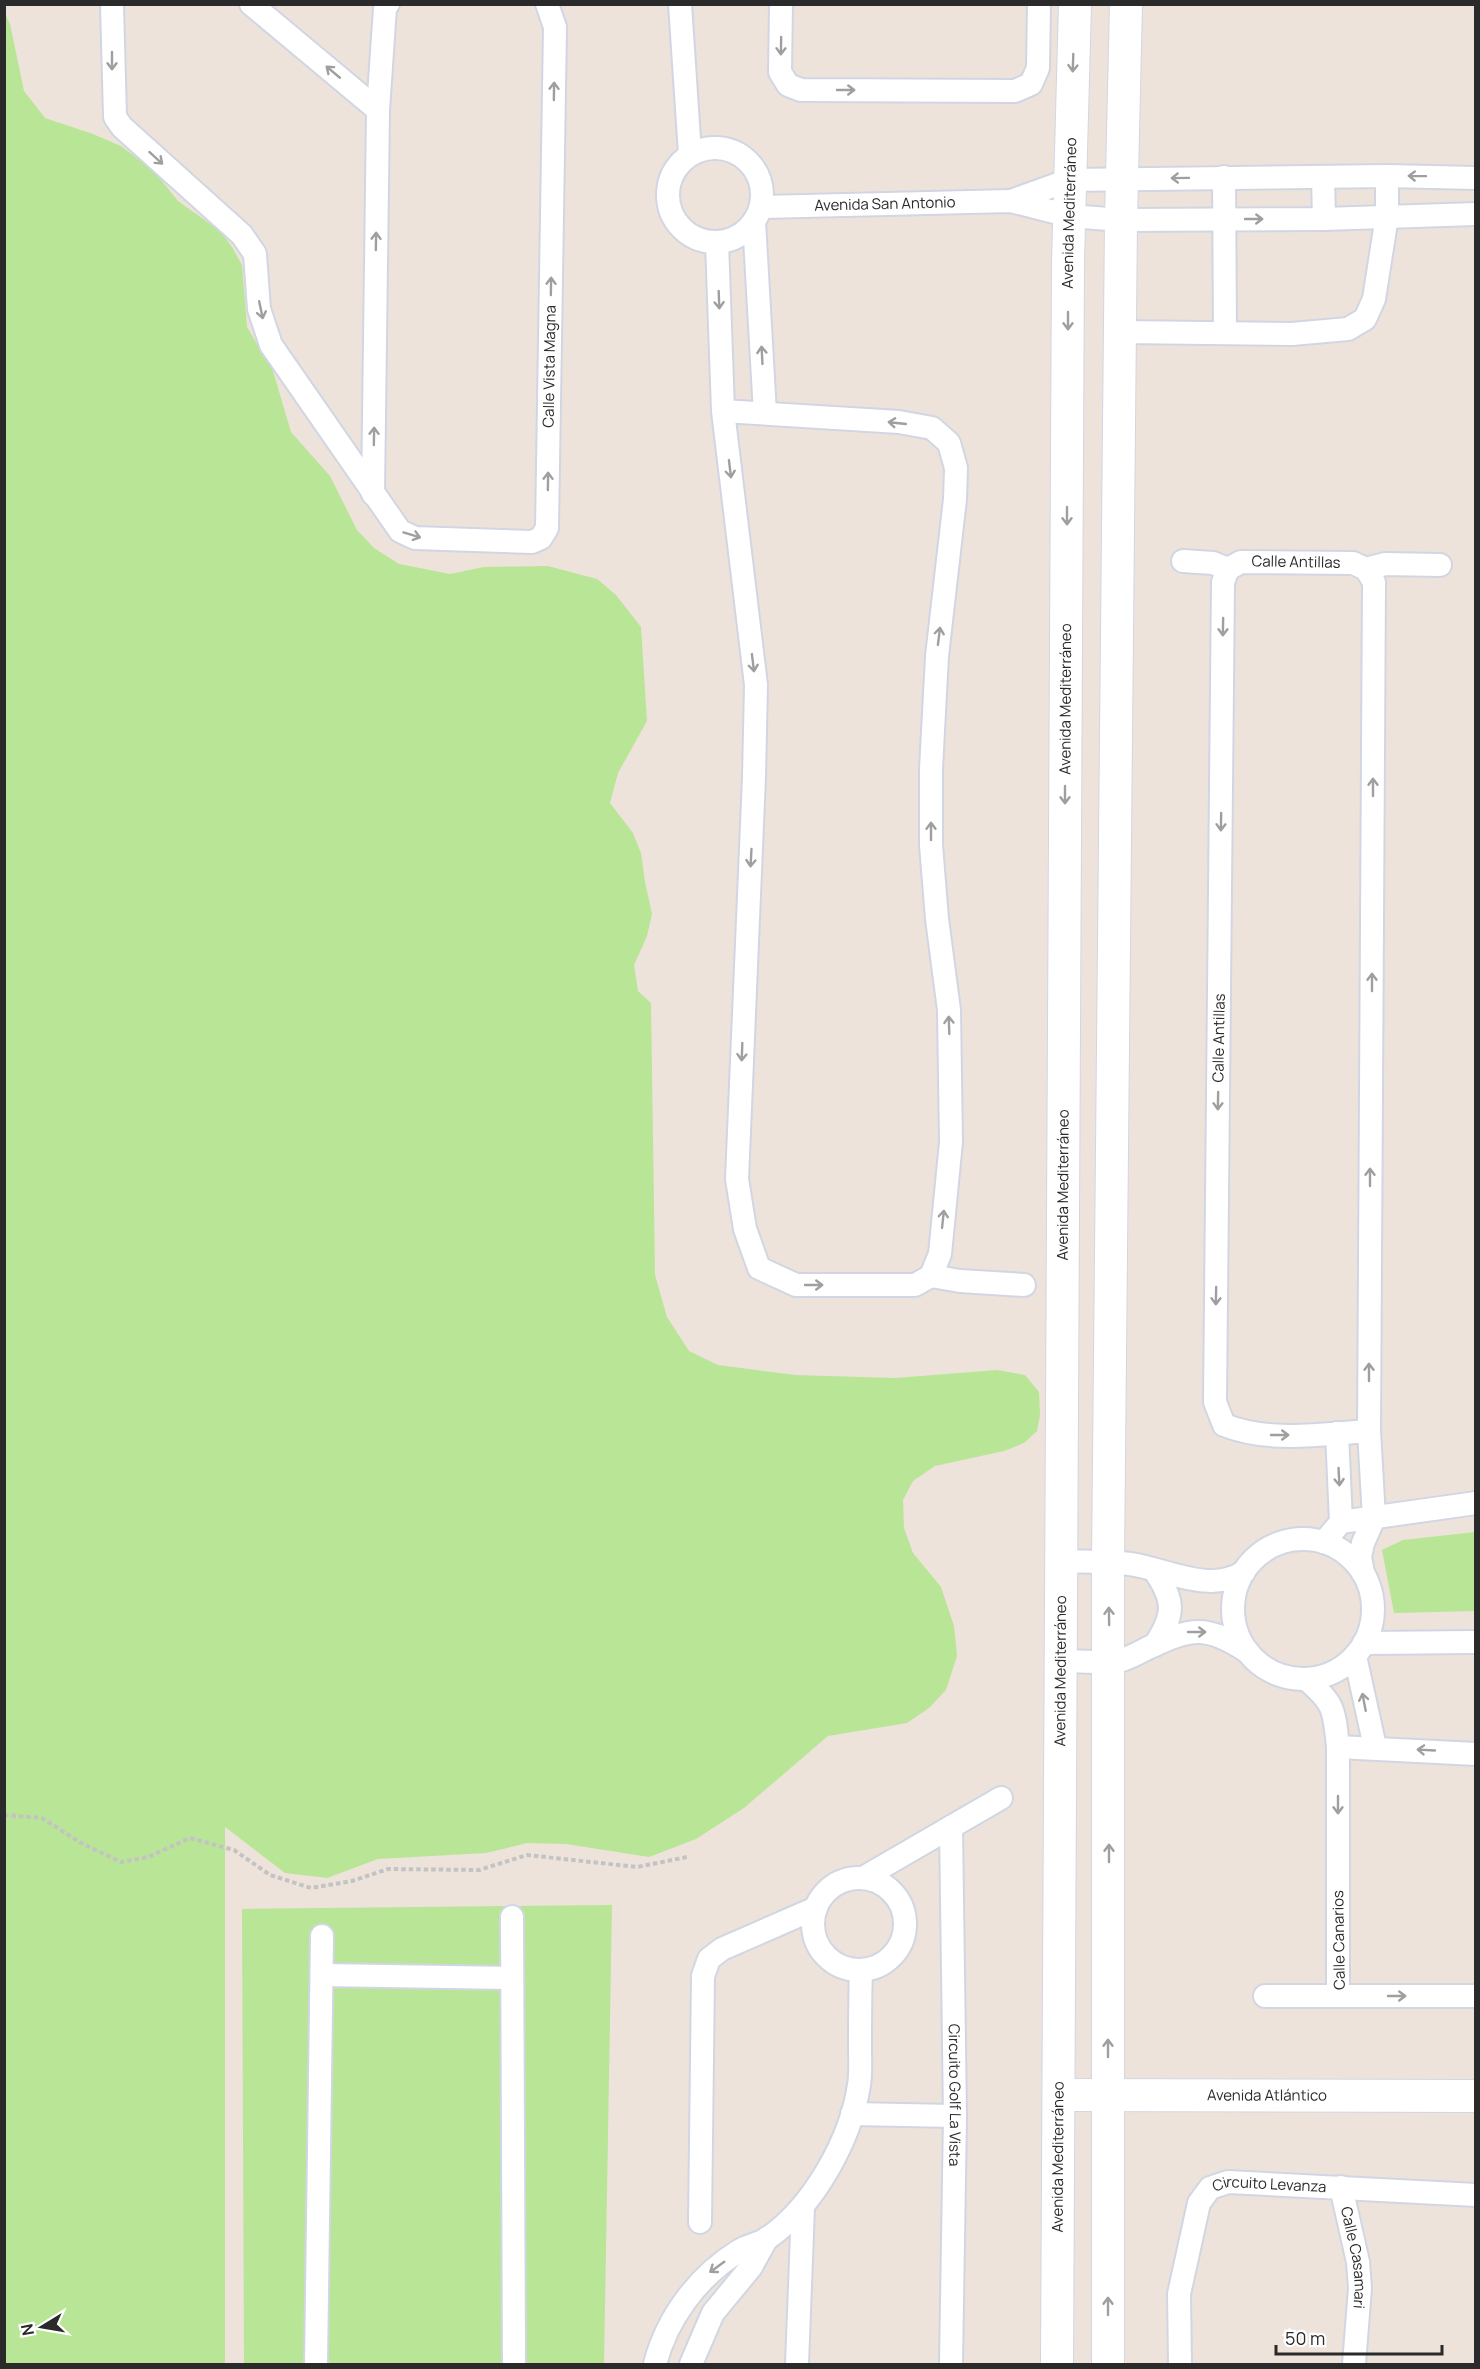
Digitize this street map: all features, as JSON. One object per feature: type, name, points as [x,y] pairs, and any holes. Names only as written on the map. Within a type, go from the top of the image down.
[{"type":"street","name":"Calle Vista Magna","points":[[112,4],[115,117],[122,127],[243,235],[255,254],[259,309],[271,345],[400,531],[415,538],[532,542],[541,538],[547,528],[555,27],[547,4]]},
{"type":"street","points":[[251,4],[378,110]]},
{"type":"street","points":[[373,495],[378,110],[385,8],[388,4]]},
{"type":"street","points":[[680,4],[690,154]]},
{"type":"street","points":[[781,4],[780,72],[788,85],[801,90],[1003,91],[1015,91],[1031,84],[1038,68],[1039,4]]},
{"type":"street","name":"Avenida Mediterráneo","points":[[1057,2364],[1069,180],[1075,4]]},
{"type":"street","points":[[1108,2364],[1110,1662],[1108,1563],[1121,220],[1126,4]]},
{"type":"street","points":[[758,214],[744,232],[732,239],[717,242],[705,241],[683,230],[670,208],[669,184],[681,162],[690,154],[717,147],[731,150],[743,157],[760,179],[762,193],[758,214],[765,413]]},
{"type":"street","points":[[1120,332],[1292,334],[1348,329],[1365,319],[1374,299],[1387,216],[1387,176]]},
{"type":"street","name":"Avenida San Antonio","points":[[758,214],[1011,201],[1069,180],[1387,176],[1476,178]]},
{"type":"street","points":[[1224,177],[1225,333]]},
{"type":"street","points":[[1323,177],[1324,219]]},
{"type":"street","name":"Avenida San Antonio","points":[[1011,201],[1070,216],[1121,220],[1324,219],[1476,214]]},
{"type":"street","points":[[717,242],[723,411],[756,685],[737,1179],[745,1229],[759,1268],[796,1285],[915,1285],[931,1276],[940,1254],[951,1142],[949,1010],[937,919],[932,856],[931,769],[937,656],[955,499],[956,468],[950,442],[932,428],[899,422],[723,411]]},
{"type":"street","points":[[1184,561],[1213,563],[1228,569]]},
{"type":"street","name":"Calle Antillas","points":[[1366,569],[1353,563],[1241,562],[1228,569],[1223,582],[1215,1402],[1224,1425],[1244,1433],[1278,1435],[1369,1431]]},
{"type":"street","points":[[1244,1572],[1234,1596],[1233,1616],[1240,1638],[1248,1652],[1262,1666],[1284,1677],[1307,1680],[1334,1672],[1360,1650],[1371,1624],[1373,1607],[1360,1557],[1363,1543],[1374,1518],[1369,1431],[1374,582],[1366,569],[1385,564],[1440,565]]},
{"type":"street","points":[[931,1276],[960,1281],[1024,1285]]},
{"type":"street","points":[[1337,1433],[1341,1522]]},
{"type":"street","points":[[1324,1542],[1341,1522],[1476,1503]]},
{"type":"street","points":[[1060,1561],[1131,1564],[1217,1581],[1233,1580],[1244,1572],[1258,1556],[1278,1543],[1293,1539],[1309,1539],[1339,1548],[1363,1573]]},
{"type":"street","points":[[1154,1570],[1169,1596],[1171,1610],[1168,1626],[1155,1645]]},
{"type":"street","points":[[1061,1660],[1110,1662],[1125,1659],[1171,1636],[1189,1632],[1213,1633],[1248,1652]]},
{"type":"street","points":[[1360,1650],[1476,1642]]},
{"type":"street","points":[[1360,1650],[1375,1747]]},
{"type":"street","name":"Calle Canarios","points":[[1307,1680],[1328,1698],[1335,1718],[1338,1746],[1338,1996],[1476,1996]]},
{"type":"street","points":[[1338,1746],[1476,1754]]},
{"type":"street","points":[[863,1878],[1001,1798]]},
{"type":"street","name":"Circuito Golf La Vista","points":[[951,1827],[955,2116],[951,2364]]},
{"type":"street","points":[[863,1878],[878,1882],[891,1891],[902,1911],[904,1934],[899,1948],[889,1960],[875,1968],[861,1971],[839,1965],[821,1952],[815,1938],[813,1923],[816,1908],[823,1895],[834,1885],[848,1879],[863,1878]]},
{"type":"street","points":[[700,2222],[703,1976],[709,1959],[722,1949],[816,1908]]},
{"type":"street","points":[[512,1917],[514,2364]]},
{"type":"street","points":[[316,2364],[322,1936]]},
{"type":"street","points":[[655,2364],[660,2344],[683,2303],[709,2272],[741,2250],[767,2238],[803,2207],[837,2152],[852,2114],[860,2084],[861,1971]]},
{"type":"street","points":[[322,1975],[512,1978]]},
{"type":"street","points":[[1265,1996],[1338,1996]]},
{"type":"street","name":"Avenida Atlántico","points":[[1059,2095],[1476,2096]]},
{"type":"street","points":[[852,2114],[955,2116]]},
{"type":"street","name":"Circuito Levanza","points":[[1180,2364],[1179,2294],[1199,2203],[1210,2188],[1228,2181],[1476,2194]]},
{"type":"street","name":"Calle Casamari","points":[[1341,2187],[1358,2262],[1360,2288],[1354,2364]]},
{"type":"street","points":[[797,2364],[803,2207]]},
{"type":"street","points":[[691,2364],[713,2313],[751,2267],[767,2238]]},
{"type":"path","points":[[4,1815],[42,1818],[81,1843],[121,1862],[148,1857],[190,1838],[234,1850],[270,1875],[312,1888],[352,1881],[388,1869],[479,1870],[527,1855],[637,1867],[687,1857]]},
{"type":"green space","points":[[4,11],[10,24],[24,91],[45,118],[121,146],[154,171],[178,201],[220,231],[232,247],[242,265],[247,327],[273,371],[291,432],[330,476],[357,530],[374,548],[399,564],[450,574],[484,567],[548,566],[597,579],[616,595],[641,627],[647,721],[618,773],[610,803],[633,833],[641,853],[652,914],[647,936],[634,965],[638,991],[651,1003],[655,1275],[667,1317],[689,1351],[718,1365],[795,1375],[895,1378],[997,1370],[1025,1375],[1039,1392],[1040,1415],[1037,1431],[1024,1443],[1004,1451],[935,1466],[913,1481],[903,1500],[904,1528],[913,1553],[941,1587],[954,1626],[957,1656],[946,1690],[929,1708],[907,1723],[828,1736],[744,1808],[696,1839],[649,1857],[566,1844],[527,1843],[486,1853],[378,1859],[327,1878],[285,1873],[225,1827],[225,2364],[5,2364]]},
{"type":"green space","points":[[1475,1532],[1475,1611],[1394,1613],[1382,1550],[1403,1540]]},
{"type":"green space","points":[[612,1905],[604,2364],[244,2364],[242,1909]]}]
